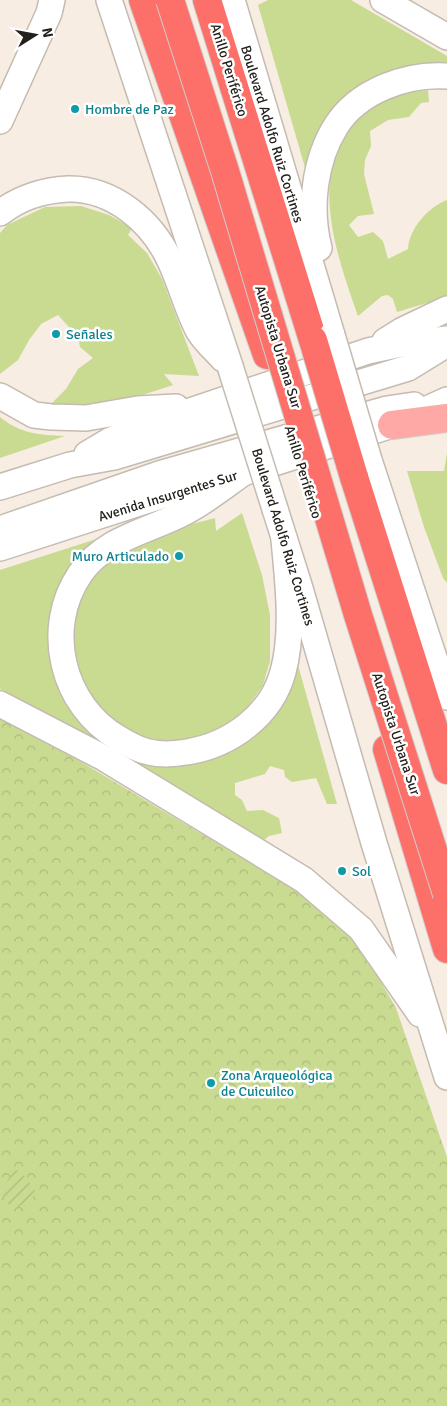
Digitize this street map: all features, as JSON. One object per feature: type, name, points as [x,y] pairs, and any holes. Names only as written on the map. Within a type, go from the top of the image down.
[{"type":"highway","name":"Anillo Periférico","points":[[143,0],[267,355],[447,949]]},
{"type":"highway","name":"Autopista Urbana Sur","points":[[170,0],[226,171],[358,615],[447,894]]},
{"type":"highway","name":"Autopista Urbana Sur","points":[[186,0],[238,160],[372,613],[447,845]]},
{"type":"highway","name":"Anillo Periférico","points":[[207,0],[232,80],[325,336],[447,770]]},
{"type":"highway","points":[[211,0],[232,80]]},
{"type":"main road","points":[[0,121],[49,13],[52,0]]},
{"type":"main road","name":"Boulevard Adolfo Ruiz Cortines","points":[[109,0],[230,366],[299,585],[374,843],[447,1077]]},
{"type":"main road","name":"Boulevard Adolfo Ruiz Cortines","points":[[232,0],[325,336]]},
{"type":"main road","points":[[383,0],[447,37]]},
{"type":"main road","points":[[325,336],[333,316],[332,299],[316,234],[314,204],[319,169],[330,137],[343,116],[372,93],[408,79],[447,76]]},
{"type":"main road","points":[[0,213],[23,199],[61,189],[90,191],[119,204],[146,224],[158,239],[171,261],[199,332],[230,366]]},
{"type":"main road","points":[[368,351],[401,331],[447,309]]},
{"type":"main road","points":[[70,464],[117,437],[368,351],[401,344],[447,339]]},
{"type":"main road","points":[[0,487],[70,464],[114,456],[408,368],[447,344]]},
{"type":"main road","points":[[0,396],[34,414],[60,418],[86,418],[156,407],[199,408]]},
{"type":"main road","name":"Avenida Insurgentes Sur","points":[[0,548],[392,425],[447,400]]},
{"type":"main road","name":"Avenida Insurgentes Sur","points":[[0,529],[159,474],[387,409],[447,400]]},
{"type":"main road","points":[[392,425],[447,418]]},
{"type":"main road","points":[[362,469],[420,620],[447,697]]},
{"type":"main road","points":[[243,473],[186,511],[111,546],[98,555],[81,573],[67,600],[63,616],[61,649],[68,681],[82,705],[98,724],[117,738],[150,753],[179,753],[194,751],[221,742],[248,725],[261,713],[278,685],[286,657],[288,602],[284,540]]},
{"type":"main road","points":[[420,620],[447,662]]},
{"type":"main road","points":[[0,704],[104,758],[304,880],[360,929],[435,1035]]},
{"type":"green space","points":[[268,0],[351,0],[447,56],[447,68],[332,114],[315,137],[306,171],[258,5]]},
{"type":"green space","points":[[428,90],[429,102],[421,103],[409,117],[388,120],[370,131],[371,146],[365,160],[364,174],[374,214],[358,216],[349,225],[358,237],[373,232],[383,241],[388,259],[408,249],[412,234],[421,220],[433,208],[447,200],[447,297],[397,312],[393,299],[388,295],[382,296],[358,316],[342,269],[331,218],[329,192],[332,168],[340,145],[354,124],[370,109],[397,96]]},
{"type":"green space","points":[[81,206],[109,215],[132,228],[128,235],[147,253],[162,279],[199,376],[164,374],[173,385],[118,403],[44,411],[66,389],[78,369],[93,358],[80,347],[78,337],[58,315],[41,324],[18,360],[0,374],[0,233],[7,225],[45,207]]},
{"type":"green space","points":[[0,417],[23,430],[47,435],[65,436],[0,458]]},
{"type":"green space","points":[[447,453],[447,583],[443,578],[424,527],[407,471],[444,471]]},
{"type":"green space","points":[[242,513],[262,575],[270,615],[270,661],[263,685],[242,716],[211,735],[173,743],[145,737],[120,726],[93,701],[77,672],[70,647],[73,608],[85,581],[107,556],[161,532],[215,518],[216,531]]},
{"type":"green space","points":[[115,533],[58,592],[50,612],[48,636],[52,663],[59,688],[69,708],[82,726],[100,741],[122,754],[201,760],[296,658],[337,804],[327,804],[316,778],[292,782],[285,777],[284,770],[270,766],[265,774],[235,783],[235,795],[242,800],[247,811],[263,810],[279,818],[282,833],[269,836],[262,842],[108,754],[0,689],[0,570]]},
{"type":"green space","name":"Zona Arqueológica de Cuicuilco","points":[[0,716],[68,754],[317,903],[356,939],[396,1008],[447,1157],[447,1406],[0,1406]]},
{"type":"green space","points":[[18,1170],[35,1190],[32,1201],[15,1208],[8,1204],[3,1195],[7,1181],[14,1171]]},
{"type":"place","name":"Hombre de Paz","points":[[75,109]]},
{"type":"place","name":"Señales","points":[[56,334]]},
{"type":"place","name":"Muro Articulado","points":[[179,556]]},
{"type":"place","name":"Sol","points":[[342,871]]},
{"type":"place","name":"Zona Arqueológica de Cuicuilco","points":[[211,1083]]}]
